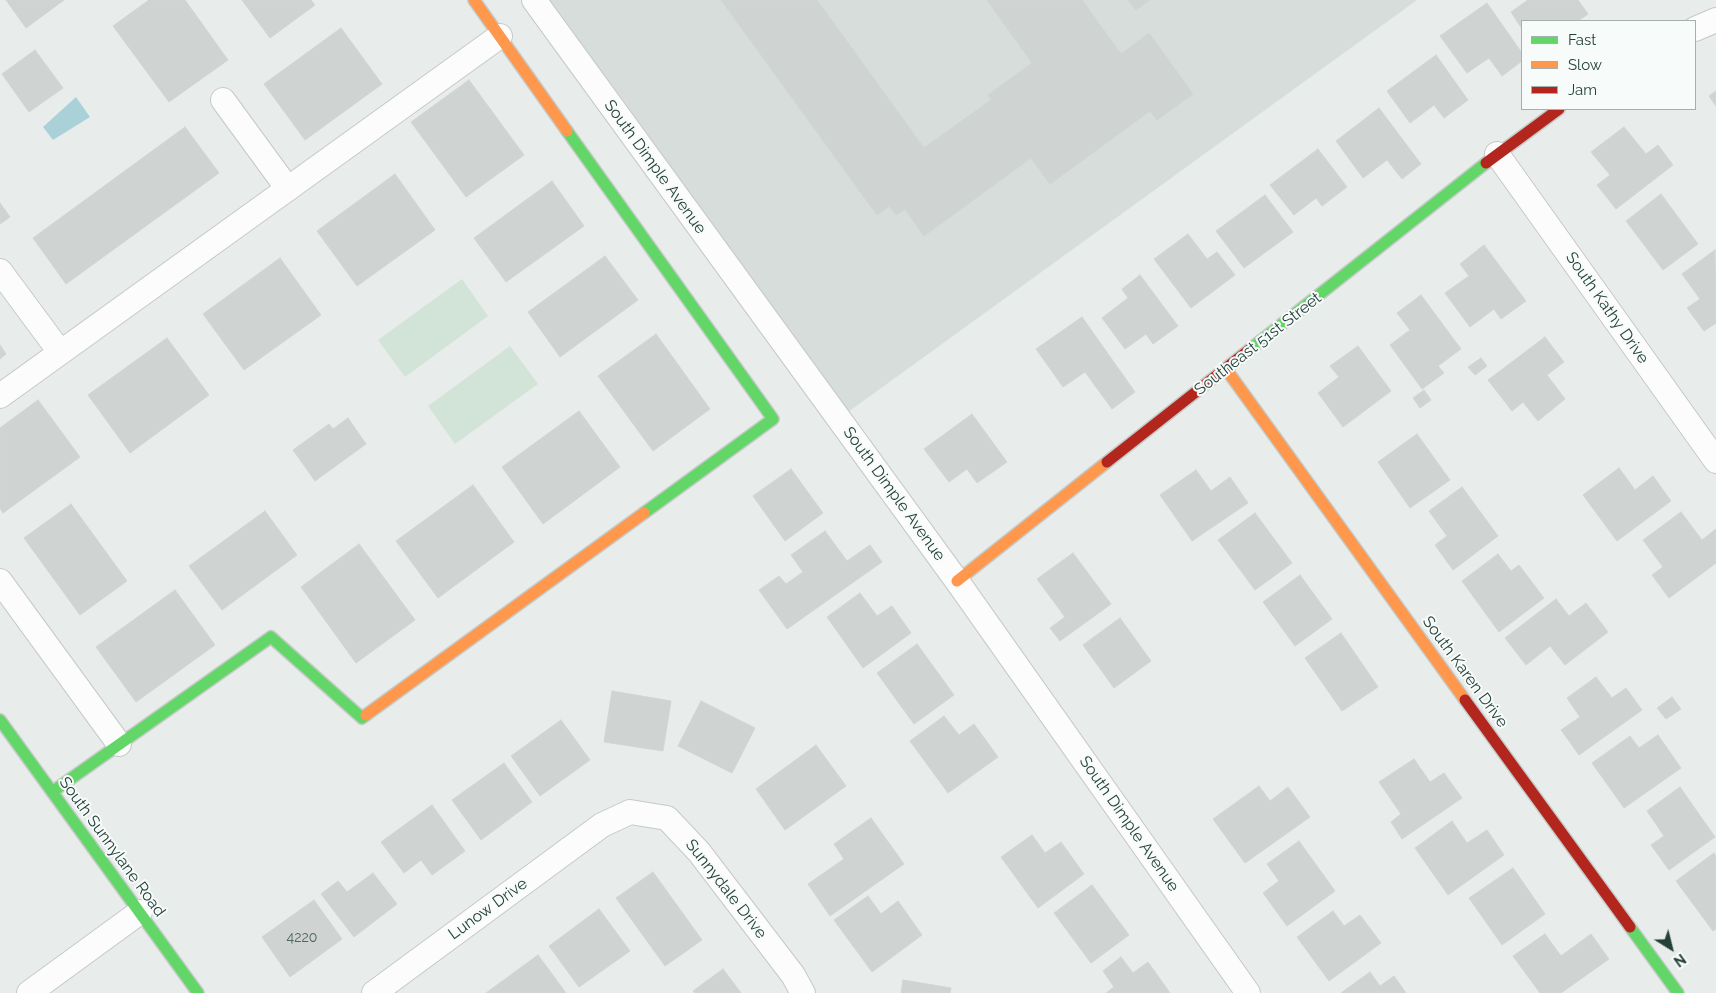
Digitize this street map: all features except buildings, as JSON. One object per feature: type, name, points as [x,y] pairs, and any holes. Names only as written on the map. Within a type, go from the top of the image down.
[{"type":"street","points":[[52,792],[271,637],[362,718],[773,419],[474,0]]},
{"type":"street","name":"South Dimple Avenue","points":[[534,0],[957,580],[1248,993]]},
{"type":"street","points":[[1696,29],[1716,20]]},
{"type":"street","points":[[0,396],[500,36]]},
{"type":"street","points":[[223,100],[288,189]]},
{"type":"street","name":"Southeast 51st Street","points":[[957,580],[1497,154],[1558,110]]},
{"type":"street","name":"South Kathy Drive","points":[[1497,154],[1716,461]]},
{"type":"street","points":[[0,271],[60,352]]},
{"type":"street","name":"South Karen Drive","points":[[1226,369],[1678,993]]},
{"type":"street","points":[[0,581],[119,744]]},
{"type":"street","name":"South Sunnylane Road","points":[[0,720],[198,993]]},
{"type":"street","name":"Sunnydale Drive","points":[[602,824],[630,812],[667,818],[700,852],[793,976],[802,993]]},
{"type":"street","name":"Lunow Drive","points":[[374,993],[602,824]]},
{"type":"street","points":[[29,993],[140,912]]},
{"type":"shaded area","points":[[549,0],[1417,0],[848,412]]},
{"type":"green space","points":[[462,279],[488,316],[405,377],[378,340]]},
{"type":"green space","points":[[510,346],[538,384],[455,444],[428,406]]},
{"type":"water","points":[[76,97],[90,117],[53,140],[43,127]]},
{"type":"traffic: fast","points":[[567,131],[773,419],[644,513]]},
{"type":"traffic: fast","points":[[1249,350],[1486,163]]},
{"type":"traffic: fast","points":[[52,792],[271,637],[362,718],[366,715]]},
{"type":"traffic: fast","points":[[0,720],[198,993]]},
{"type":"traffic: fast","points":[[1630,927],[1678,993]]},
{"type":"traffic: slow","points":[[474,0],[567,131]]},
{"type":"traffic: slow","points":[[1226,369],[1465,700]]},
{"type":"traffic: slow","points":[[957,581],[1107,462]]},
{"type":"traffic: slow","points":[[366,715],[644,513]]},
{"type":"traffic: jam","points":[[1486,163],[1558,110]]},
{"type":"traffic: jam","points":[[1107,462],[1249,350]]},
{"type":"traffic: jam","points":[[1465,700],[1630,927]]}]
